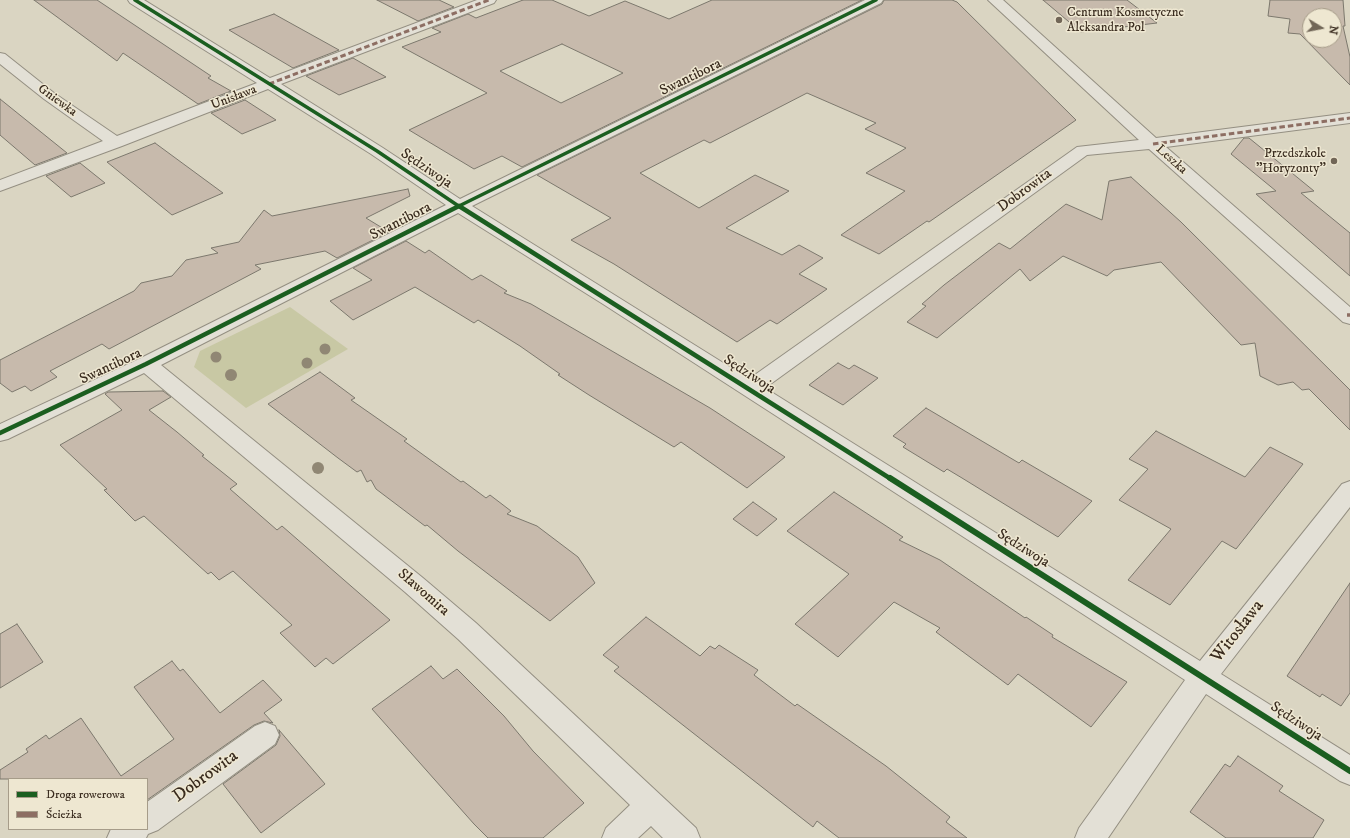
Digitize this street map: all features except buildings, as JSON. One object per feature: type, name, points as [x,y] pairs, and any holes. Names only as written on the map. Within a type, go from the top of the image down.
[{"type":"street","name":"Sędziwoja","points":[[135,0],[377,150],[459,206],[610,300],[749,390],[1350,771]]},
{"type":"street","name":"Unisława","points":[[0,186],[489,0]]},
{"type":"street","name":"Swantibora","points":[[0,433],[146,364],[486,192],[876,0]]},
{"type":"street","name":"Leszka","points":[[994,0],[1349,316]]},
{"type":"street","name":"Gniewka","points":[[0,57],[49,96],[116,143]]},
{"type":"street","name":"Dobrowita","points":[[749,390],[1083,150],[1154,144],[1350,118]]},
{"type":"street","name":"Sławomira","points":[[146,364],[414,585],[472,637],[685,838]]},
{"type":"street","name":"Witosława","points":[[1090,838],[1203,677],[1350,490]]},
{"type":"street","name":"Dobrowita","points":[[148,819],[264,735]]},
{"type":"street","points":[[617,838],[651,805]]},
{"type":"street","points":[[122,838],[134,830]]},
{"type":"green space","points":[[290,307],[348,349],[246,408],[194,367],[200,351]]},
{"type":"marked path","points":[[269,84],[489,0]]},
{"type":"marked path","points":[[1153,144],[1350,118]]},
{"type":"cycle path","points":[[135,0],[377,151],[459,206],[610,300],[1350,771]]},
{"type":"cycle path","points":[[0,433],[146,364],[486,192],[876,0]]},
{"type":"place","name":"Centrum Kosmetyczne Aleksandra Pol","points":[[1059,20]]},
{"type":"place","name":"Przedszkole \"Horyzonty\"","points":[[1334,161]]}]
